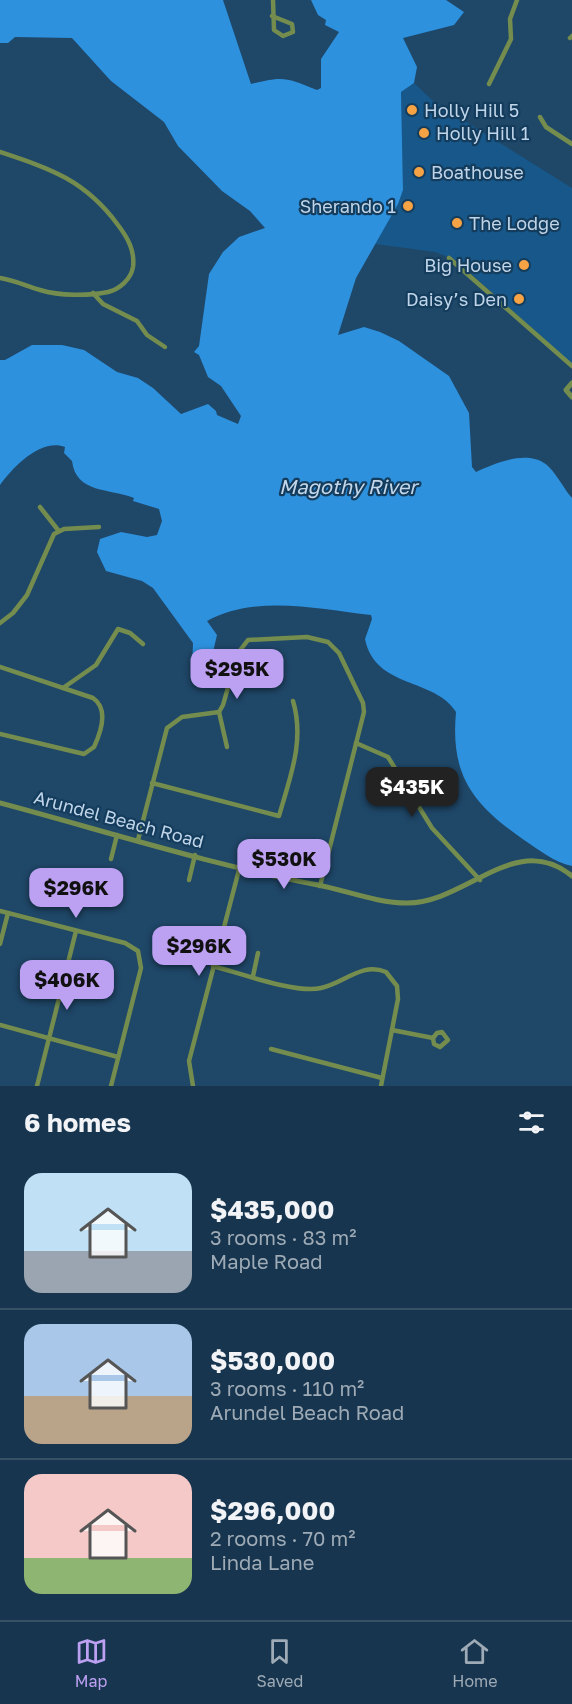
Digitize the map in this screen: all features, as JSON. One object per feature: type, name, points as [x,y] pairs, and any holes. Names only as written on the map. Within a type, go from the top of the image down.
[{"type":"street","points":[[272,16],[292,24],[293,32],[286,36],[279,35],[272,27],[272,16],[273,0]]},
{"type":"street","points":[[489,84],[511,39],[510,19],[517,0]]},
{"type":"street","points":[[540,117],[546,127],[572,144]]},
{"type":"street","points":[[0,152],[60,173],[81,186],[96,198],[128,238],[134,258],[132,274],[123,285],[111,291],[93,293],[42,291],[0,278]]},
{"type":"street","points":[[449,258],[572,366]]},
{"type":"street","points":[[93,293],[103,304],[137,321],[147,334],[165,347]]},
{"type":"street","points":[[572,383],[566,390],[572,397]]},
{"type":"street","points":[[40,507],[58,530]]},
{"type":"street","points":[[0,623],[13,613],[27,595],[50,538],[58,530],[99,527]]},
{"type":"street","points":[[63,688],[96,665],[118,629],[130,633],[143,644]]},
{"type":"street","points":[[138,840],[164,733],[170,725],[182,717],[219,712],[224,705],[238,653],[245,642],[257,638],[299,637],[324,640],[335,647],[364,708],[320,885]]},
{"type":"street","points":[[0,667],[93,699],[102,708],[101,724],[92,750],[75,753],[0,734]]},
{"type":"street","points":[[152,783],[279,816],[299,739],[298,718],[293,701]]},
{"type":"street","points":[[219,712],[227,747]]},
{"type":"street","points":[[356,743],[388,757],[435,831],[480,880]]},
{"type":"street","name":"Arundel Beach Road","points":[[0,803],[195,855],[380,900],[419,903],[480,880],[503,865],[530,861],[551,863],[572,876]]},
{"type":"street","points":[[111,859],[117,835]]},
{"type":"street","points":[[189,880],[195,855]]},
{"type":"street","points":[[193,1086],[189,1061],[240,866]]},
{"type":"street","points":[[0,911],[125,943],[138,951],[141,968],[111,1086]]},
{"type":"street","points":[[0,944],[8,913]]},
{"type":"street","points":[[37,1086],[76,931]]},
{"type":"street","points":[[253,976],[258,953]]},
{"type":"street","points":[[213,966],[310,990],[327,986],[368,968],[386,972],[394,981],[398,992],[381,1086]]},
{"type":"street","points":[[0,1025],[118,1057]]},
{"type":"street","points":[[392,1030],[433,1038]]},
{"type":"street","points":[[271,1049],[382,1078]]},
{"type":"shaded area","points":[[414,83],[433,101],[572,188],[572,364],[456,260],[435,252],[375,244],[403,191],[401,92]]},
{"type":"water","name":"Magothy River","points":[[0,0],[223,0],[251,84],[284,79],[317,90],[321,88],[321,59],[339,32],[325,25],[326,20],[318,15],[311,0],[446,0],[464,12],[454,25],[403,38],[417,67],[414,83],[401,92],[403,190],[398,204],[356,278],[338,335],[364,327],[380,332],[399,341],[449,376],[469,413],[472,467],[476,472],[513,459],[532,458],[549,467],[572,498],[572,866],[541,852],[506,827],[479,801],[469,787],[457,754],[456,712],[434,693],[392,675],[380,667],[371,655],[365,639],[372,619],[371,615],[288,606],[246,608],[226,613],[207,621],[217,635],[209,669],[204,675],[195,674],[192,668],[193,643],[153,588],[142,581],[106,571],[97,552],[100,539],[121,532],[147,537],[157,535],[162,521],[159,509],[133,501],[134,498],[125,495],[87,485],[80,479],[72,461],[64,453],[65,447],[56,445],[37,450],[28,456],[0,485],[0,360],[5,360],[32,345],[62,345],[84,350],[117,372],[138,378],[153,388],[181,414],[208,404],[217,415],[238,424],[241,416],[221,386],[208,377],[199,355],[194,352],[199,346],[209,274],[223,252],[239,237],[265,228],[250,211],[222,191],[178,146],[164,122],[111,81],[72,38],[15,37],[8,43],[0,43]]},
{"type":"place","name":"Holly Hill 5","points":[[412,110]]},
{"type":"place","name":"Holly Hill 1","points":[[424,133]]},
{"type":"place","name":"Boathouse","points":[[419,172]]},
{"type":"place","name":"Sherando 1","points":[[408,206]]},
{"type":"place","name":"The Lodge","points":[[457,223]]},
{"type":"place","name":"Big House","points":[[524,265]]},
{"type":"place","name":"Daisy’s Den","points":[[519,299]]}]
